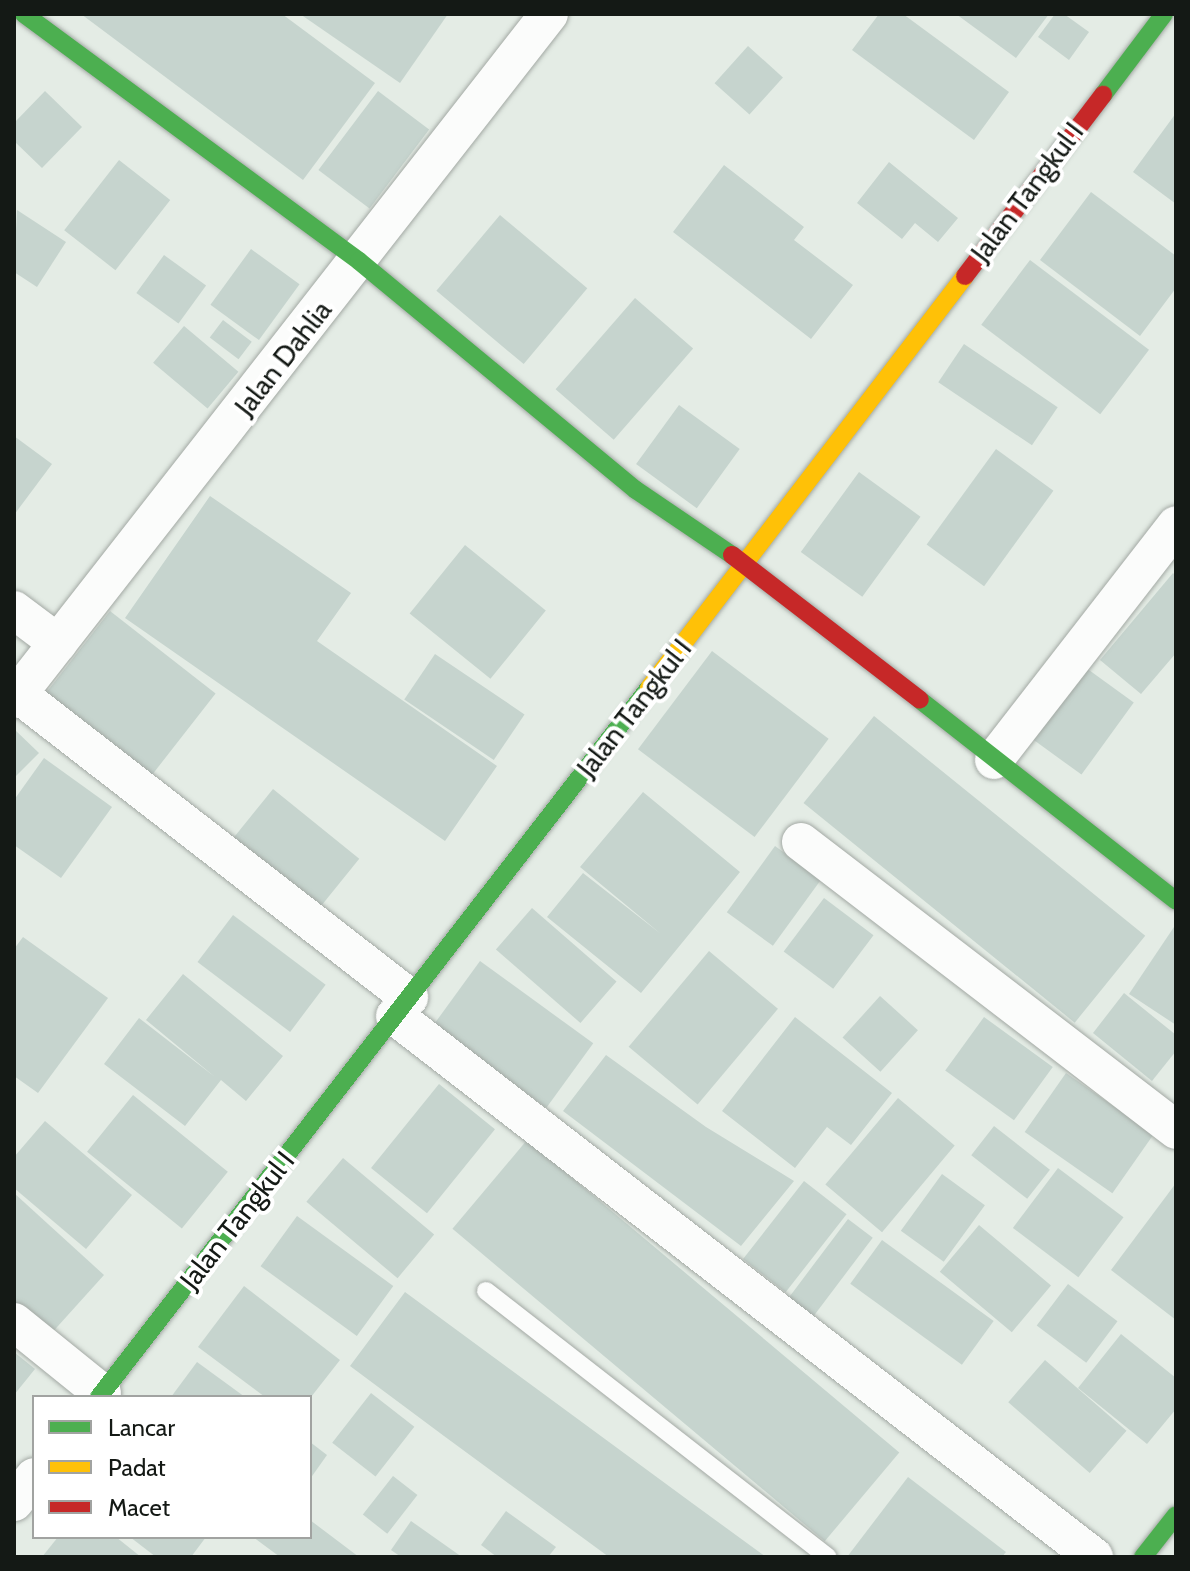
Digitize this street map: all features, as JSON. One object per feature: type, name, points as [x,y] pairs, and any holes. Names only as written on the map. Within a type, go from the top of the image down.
[{"type":"street","points":[[24,14],[359,261],[636,490],[746,564],[1176,901]]},
{"type":"street","name":"Jalan Dahlia","points":[[16,697],[549,14]]},
{"type":"street","name":"Jalan Tangkul I","points":[[100,1395],[746,564],[1164,14]]},
{"type":"street","points":[[994,760],[1176,525]]},
{"type":"street","points":[[14,610],[58,643]]},
{"type":"street","points":[[16,697],[1094,1557]]},
{"type":"street","points":[[801,842],[1176,1130]]},
{"type":"street","points":[[14,1322],[100,1395]]},
{"type":"street","points":[[14,1502],[32,1480]]},
{"type":"street","points":[[1143,1557],[1176,1515]]},
{"type":"lane","points":[[486,1291],[828,1557]]},
{"type":"building","points":[[81,14],[282,14],[375,83],[303,180]]},
{"type":"building","points":[[300,14],[448,14],[400,83]]},
{"type":"building","points":[[879,14],[903,14],[1009,92],[974,140],[852,50]]},
{"type":"building","points":[[956,14],[1049,14],[1016,58]]},
{"type":"building","points":[[1055,14],[1064,14],[1089,32],[1069,60],[1038,37]]},
{"type":"building","points":[[748,46],[783,77],[749,115],[715,83]]},
{"type":"building","points":[[45,91],[82,127],[42,168],[14,141],[14,123]]},
{"type":"building","points":[[378,91],[429,130],[370,209],[318,170]]},
{"type":"building","points":[[1176,113],[1176,204],[1133,172]]},
{"type":"building","points":[[119,160],[170,200],[115,270],[64,230]]},
{"type":"building","points":[[889,162],[958,218],[938,242],[915,223],[902,239],[857,203]]},
{"type":"building","points":[[724,165],[804,227],[794,240],[853,285],[811,339],[673,232]]},
{"type":"building","points":[[1091,192],[1176,256],[1176,288],[1140,336],[1040,260]]},
{"type":"building","points":[[17,210],[66,242],[37,287],[14,272]]},
{"type":"building","points":[[500,215],[587,288],[524,364],[436,291]]},
{"type":"building","points":[[251,249],[300,284],[259,340],[210,305]]},
{"type":"building","points":[[164,255],[206,286],[178,324],[136,293]]},
{"type":"building","points":[[1030,260],[1149,350],[1100,414],[981,325]]},
{"type":"building","points":[[635,298],[693,349],[614,440],[556,389]]},
{"type":"building","points":[[223,320],[252,342],[239,359],[210,338]]},
{"type":"building","points":[[184,326],[238,372],[208,408],[153,363]]},
{"type":"building","points":[[964,344],[1058,407],[1032,445],[938,382]]},
{"type":"building","points":[[679,405],[740,449],[697,508],[636,464]]},
{"type":"building","points":[[14,436],[52,464],[14,515]]},
{"type":"building","points":[[996,449],[1053,491],[984,586],[927,544]]},
{"type":"building","points":[[859,472],[920,517],[862,597],[801,552]]},
{"type":"building","points":[[210,496],[351,593],[317,641],[497,766],[445,841],[125,618]]},
{"type":"building","points":[[465,545],[546,610],[490,679],[410,613]]},
{"type":"building","points":[[1173,573],[1176,576],[1176,653],[1141,694],[1100,660]]},
{"type":"building","points":[[110,611],[216,693],[144,785],[39,702]]},
{"type":"building","points":[[712,651],[829,739],[755,837],[638,749]]},
{"type":"building","points":[[435,654],[525,714],[494,760],[404,700]]},
{"type":"building","points":[[1082,665],[1134,703],[1081,775],[1030,737]]},
{"type":"building","points":[[874,716],[1145,936],[1075,1023],[804,803]]},
{"type":"building","points":[[14,729],[39,753],[14,778]]},
{"type":"building","points":[[44,758],[112,807],[61,878],[14,845],[14,800]]},
{"type":"building","points":[[273,789],[359,859],[315,913],[229,843]]},
{"type":"building","points":[[643,792],[740,872],[641,993],[547,917],[583,873],[661,934],[580,867]]},
{"type":"building","points":[[775,846],[821,880],[773,946],[727,912]]},
{"type":"building","points":[[824,898],[874,935],[833,989],[784,952]]},
{"type":"building","points":[[532,908],[617,981],[580,1023],[496,950]]},
{"type":"building","points":[[233,915],[326,985],[290,1032],[197,962]]},
{"type":"building","points":[[1176,924],[1176,1025],[1129,994]]},
{"type":"building","points":[[23,937],[108,998],[38,1093],[14,1076],[14,949]]},
{"type":"building","points":[[709,951],[778,1009],[698,1105],[629,1047]]},
{"type":"building","points":[[480,961],[593,1043],[546,1108],[433,1026]]},
{"type":"building","points":[[183,974],[283,1056],[246,1101],[221,1080],[185,1126],[104,1064],[139,1018],[215,1077],[146,1020]]},
{"type":"building","points":[[1124,993],[1176,1035],[1176,1051],[1152,1081],[1093,1033]]},
{"type":"building","points":[[880,996],[918,1030],[880,1072],[843,1038]]},
{"type":"building","points":[[795,1017],[892,1093],[851,1145],[827,1127],[795,1168],[722,1111]]},
{"type":"building","points":[[984,1017],[1053,1067],[1014,1120],[945,1070]]},
{"type":"building","points":[[606,1055],[706,1127],[794,1181],[741,1246],[563,1111]]},
{"type":"building","points":[[1066,1073],[1154,1134],[1112,1193],[1025,1132]]},
{"type":"building","points":[[439,1084],[495,1129],[427,1213],[371,1168]]},
{"type":"building","points":[[133,1095],[228,1172],[182,1229],[87,1152]]},
{"type":"building","points":[[898,1098],[955,1146],[882,1232],[825,1185]]},
{"type":"building","points":[[45,1121],[132,1195],[86,1249],[14,1188],[14,1157]]},
{"type":"building","points":[[994,1126],[1050,1170],[1027,1199],[971,1155]]},
{"type":"building","points":[[527,1140],[899,1452],[825,1541],[452,1229]]},
{"type":"building","points":[[343,1158],[434,1234],[398,1278],[306,1202]]},
{"type":"building","points":[[1058,1168],[1123,1217],[1078,1277],[1013,1228]]},
{"type":"building","points":[[942,1174],[985,1205],[944,1262],[901,1231]]},
{"type":"building","points":[[804,1181],[847,1214],[786,1292],[743,1259]]},
{"type":"building","points":[[1176,1183],[1176,1320],[1111,1270]]},
{"type":"building","points":[[14,1193],[104,1275],[49,1336],[14,1304]]},
{"type":"building","points":[[297,1216],[393,1286],[357,1336],[261,1266]]},
{"type":"building","points":[[848,1219],[873,1238],[809,1322],[784,1304]]},
{"type":"building","points":[[979,1225],[1051,1285],[1012,1332],[940,1272]]},
{"type":"building","points":[[882,1240],[994,1321],[962,1365],[850,1284]]},
{"type":"building","points":[[1068,1284],[1118,1321],[1086,1363],[1037,1326]]},
{"type":"building","points":[[244,1286],[340,1360],[312,1396],[262,1395],[198,1347]]},
{"type":"building","points":[[405,1292],[766,1557],[609,1557],[444,1436],[350,1366]]},
{"type":"building","points":[[1121,1334],[1176,1378],[1176,1409],[1147,1444],[1078,1388]]},
{"type":"building","points":[[14,1352],[35,1369],[14,1395]]},
{"type":"building","points":[[1045,1360],[1127,1431],[1090,1473],[1008,1402]]},
{"type":"building","points":[[197,1362],[242,1395],[172,1395]]},
{"type":"building","points":[[371,1393],[414,1427],[376,1477],[332,1443]]},
{"type":"building","points":[[312,1444],[327,1455],[312,1476]]},
{"type":"building","points":[[393,1476],[417,1495],[387,1534],[363,1515]]},
{"type":"building","points":[[908,1477],[1006,1552],[1002,1557],[847,1557]]},
{"type":"building","points":[[506,1511],[556,1547],[548,1557],[497,1557],[481,1545]]},
{"type":"building","points":[[411,1521],[462,1557],[401,1557],[391,1550]]},
{"type":"building","points":[[312,1522],[359,1557],[280,1557],[256,1539],[312,1539]]},
{"type":"building","points":[[56,1539],[118,1539],[141,1557],[42,1557]]},
{"type":"building","points":[[133,1539],[204,1539],[191,1557],[156,1557]]},
{"type":"traffic: fast","points":[[24,14],[359,261],[636,490],[732,555]]},
{"type":"traffic: fast","points":[[1103,95],[1164,14]]},
{"type":"traffic: fast","points":[[101,1395],[649,688]]},
{"type":"traffic: fast","points":[[920,700],[1176,901]]},
{"type":"traffic: fast","points":[[1143,1557],[1176,1515]]},
{"type":"traffic: slow","points":[[649,688],[965,276]]},
{"type":"traffic: jam","points":[[965,276],[1103,95]]},
{"type":"traffic: jam","points":[[732,555],[920,700]]}]
